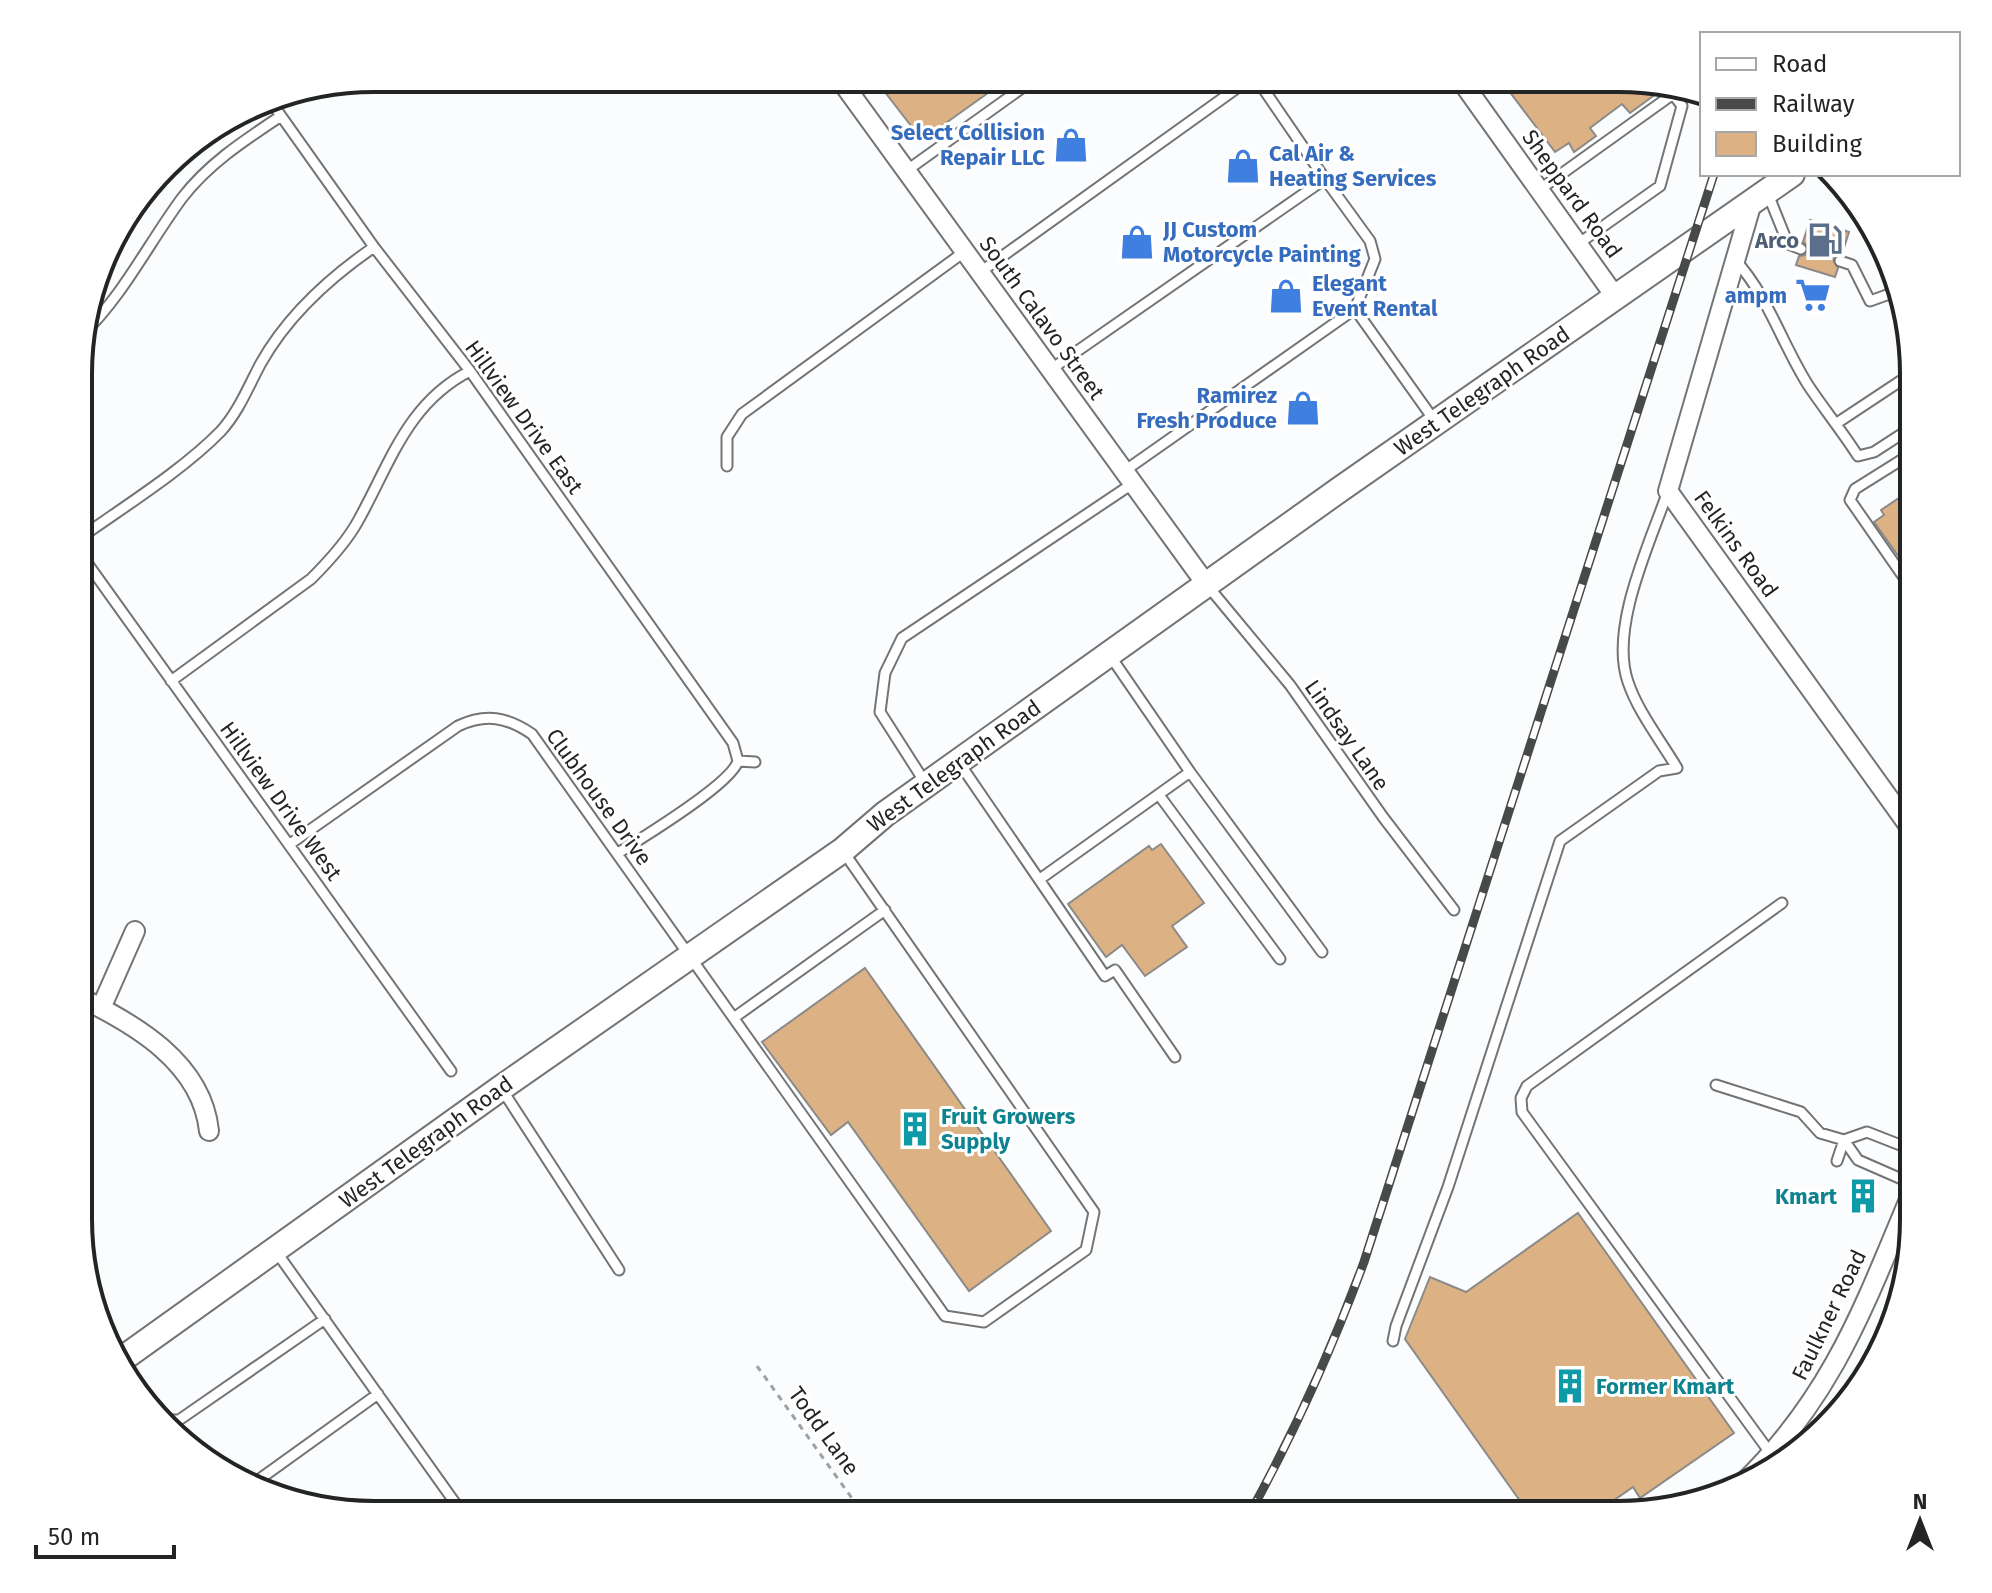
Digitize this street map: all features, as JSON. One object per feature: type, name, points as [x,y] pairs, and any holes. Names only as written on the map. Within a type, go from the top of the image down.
[{"type":"main road","name":"West Telegraph Road","points":[[128,1356],[501,1088],[843,850],[885,814],[1206,584],[1789,176]]},
{"type":"street","name":"South Calavo Street","points":[[849,92],[1206,584]]},
{"type":"street","name":"Sheppard Road","points":[[1470,93],[1617,299]]},
{"type":"street","name":"Felkins Road","points":[[1760,195],[1736,261],[1668,491],[1899,813]]},
{"type":"street","points":[[101,1008],[135,931]]},
{"type":"street","points":[[93,1004],[154,1040],[179,1067],[199,1093],[207,1111],[209,1131]]},
{"type":"street","name":"Faulkner Road","points":[[1773,1455],[1800,1421],[1840,1358],[1899,1220]]},
{"type":"lane","points":[[906,171],[1016,93]]},
{"type":"lane","points":[[979,273],[1232,93]]},
{"type":"lane","points":[[926,784],[880,712],[885,673],[902,638],[1127,478],[1355,309],[1375,259],[1370,241],[1263,93]]},
{"type":"lane","points":[[1539,190],[1670,96]]},
{"type":"lane","points":[[1578,244],[1660,186],[1682,106],[1676,98]]},
{"type":"lane","name":"Hillview Drive East","points":[[276,109],[374,247],[470,371],[721,725],[733,743],[738,761]]},
{"type":"lane","points":[[97,319],[183,196],[203,174],[239,144],[281,116]]},
{"type":"lane","points":[[1050,370],[1325,179]]},
{"type":"lane","points":[[1760,195],[1788,244],[1801,249]]},
{"type":"lane","points":[[92,529],[182,464],[220,431],[246,395],[275,340],[317,291],[374,247]]},
{"type":"lane","points":[[727,466],[727,437],[742,414],[964,252]]},
{"type":"lane","points":[[1736,261],[1754,281],[1807,384],[1858,456],[1874,452],[1900,435]]},
{"type":"lane","points":[[1840,261],[1852,265],[1870,301],[1888,294]]},
{"type":"lane","points":[[1355,309],[1436,423]]},
{"type":"lane","points":[[171,681],[311,579],[325,565],[357,524],[416,414],[447,385],[470,371]]},
{"type":"lane","points":[[1837,423],[1900,381]]},
{"type":"lane","points":[[1900,461],[1855,489],[1850,500],[1900,572]]},
{"type":"lane","points":[[1393,1341],[1448,1187],[1560,841],[1659,771],[1677,768],[1628,683],[1623,660],[1626,614],[1668,491]]},
{"type":"lane","name":"Hillview Drive West","points":[[92,570],[451,1071]]},
{"type":"lane","name":"Lindsay Lane","points":[[1206,584],[1290,685],[1383,817],[1454,910]]},
{"type":"lane","points":[[1109,654],[1190,772],[1322,952]]},
{"type":"lane","name":"Clubhouse Drive","points":[[290,844],[458,726],[496,717],[517,724],[532,734],[945,1316],[984,1322],[1086,1250],[1094,1212],[843,850]]},
{"type":"lane","points":[[618,853],[711,789],[736,768],[738,761],[755,762]]},
{"type":"lane","points":[[958,761],[1105,976],[1115,970],[1175,1057]]},
{"type":"lane","points":[[1040,879],[1190,772]]},
{"type":"lane","points":[[1159,795],[1280,959]]},
{"type":"lane","points":[[1773,1455],[1522,1112],[1521,1098],[1527,1086],[1782,903]]},
{"type":"lane","points":[[735,1017],[885,910]]},
{"type":"lane","points":[[1716,1085],[1801,1112],[1820,1133],[1844,1140],[1867,1132],[1899,1145]]},
{"type":"lane","points":[[501,1088],[619,1270]]},
{"type":"lane","points":[[1837,1161],[1844,1140]]},
{"type":"lane","points":[[1844,1140],[1858,1160],[1899,1180]]},
{"type":"lane","points":[[275,1249],[453,1500]]},
{"type":"lane","points":[[177,1420],[325,1319]]},
{"type":"lane","points":[[261,1478],[378,1394]]},
{"type":"path","name":"Todd Lane","points":[[757,1366],[854,1500]]},
{"type":"building","points":[[885,92],[989,92],[922,140]]},
{"type":"building","points":[[1510,93],[1656,94],[1630,113],[1622,104],[1590,128],[1596,136],[1574,152],[1569,143],[1555,152]]},
{"type":"building","name":"Arco","points":[[1810,220],[1849,232],[1842,254],[1833,259],[1838,268],[1835,277],[1796,265],[1799,256],[1808,251],[1803,242]]},
{"type":"building","points":[[1900,497],[1900,558],[1874,522],[1884,515],[1881,510]]},
{"type":"building","points":[[1161,844],[1204,903],[1172,926],[1187,947],[1145,976],[1122,945],[1106,957],[1068,904],[1149,846],[1152,850]]},
{"type":"building","name":"Fruit Growers Supply","points":[[865,968],[1051,1231],[969,1291],[848,1122],[831,1135],[762,1042]]},
{"type":"building","name":"Former Kmart","points":[[1578,1213],[1734,1433],[1640,1498],[1633,1487],[1613,1501],[1520,1501],[1405,1339],[1430,1277],[1466,1292]]},
{"type":"railway","points":[[1256,1501],[1311,1390],[1364,1262],[1713,176]]},
{"type":"place","name":"Select Collision Repair LLC","points":[[1071,145]]},
{"type":"place","name":"Cal Air & Heating Services","points":[[1243,166]]},
{"type":"place","name":"Arco","points":[[1825,240]]},
{"type":"place","name":"JJ Custom Motorcycle Painting","points":[[1137,242]]},
{"type":"place","name":"ampm","points":[[1813,295]]},
{"type":"place","name":"Elegant Event Rental","points":[[1286,296]]},
{"type":"place","name":"Ramirez Fresh Produce","points":[[1303,408]]},
{"type":"place","name":"Fruit Growers Supply","points":[[915,1129]]},
{"type":"place","name":"Kmart","points":[[1863,1196]]},
{"type":"place","name":"Former Kmart","points":[[1570,1386]]}]
